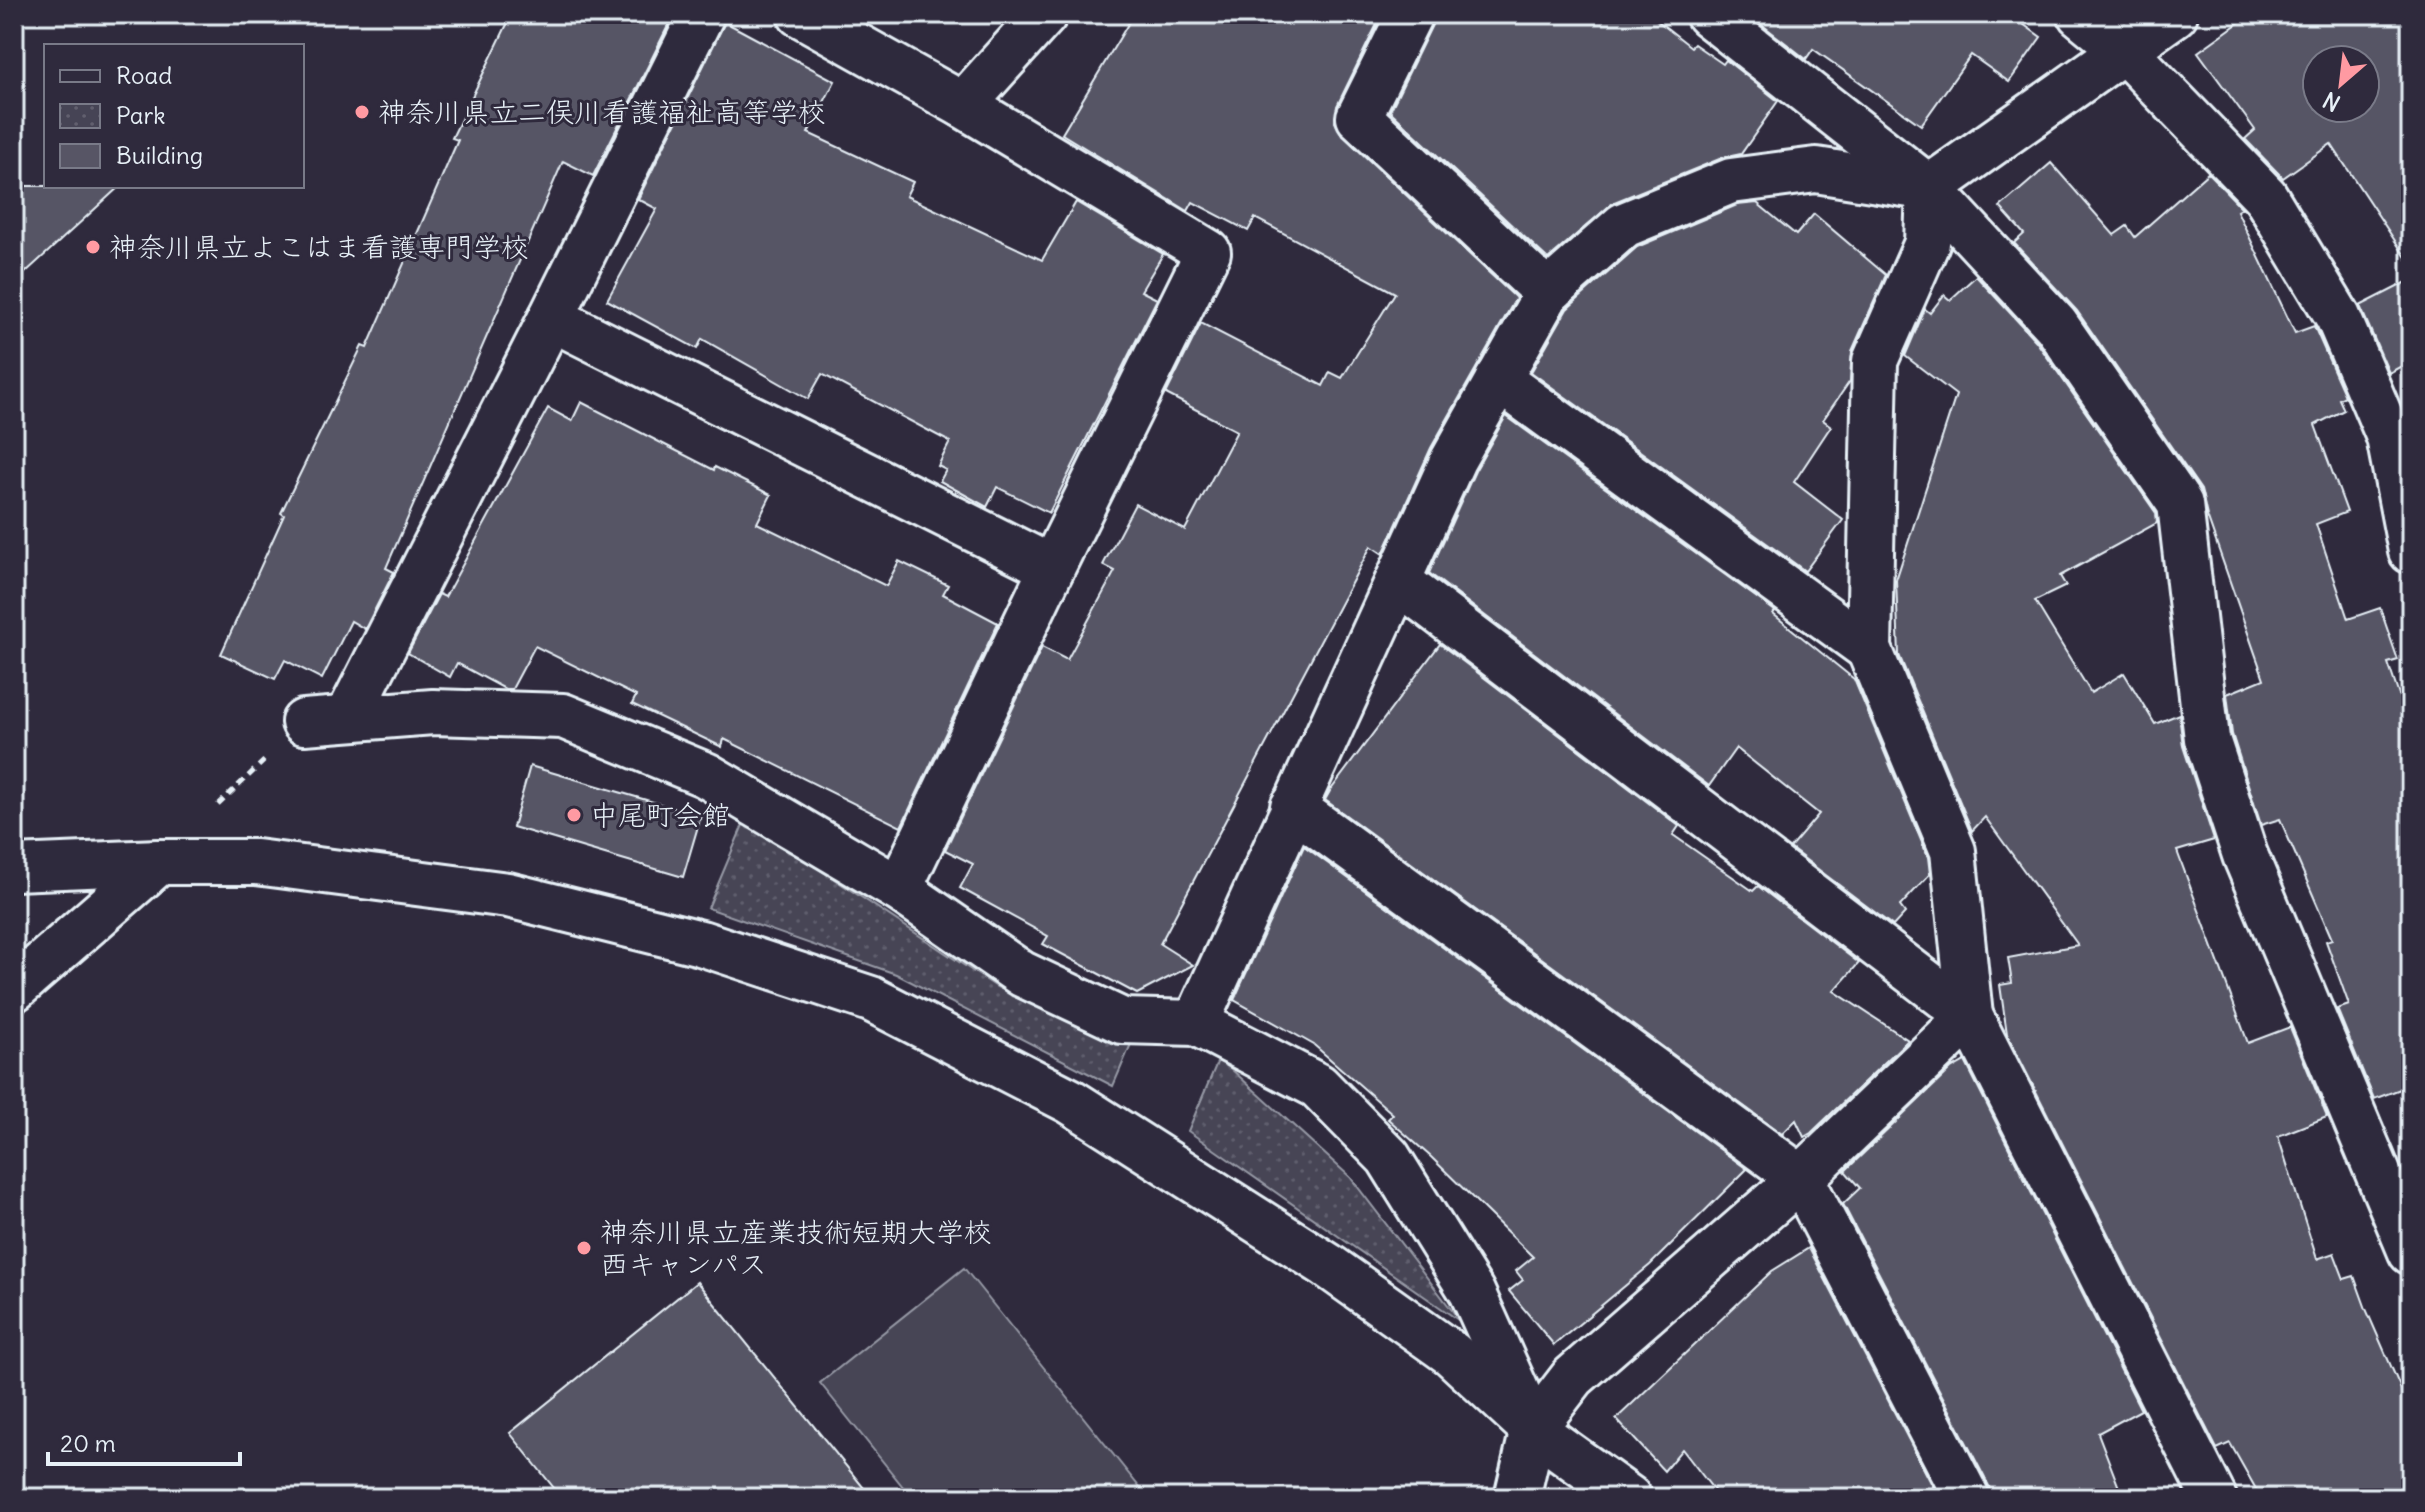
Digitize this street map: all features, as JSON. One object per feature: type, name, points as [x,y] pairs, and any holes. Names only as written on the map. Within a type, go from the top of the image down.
[{"type":"street","points":[[348,717],[702,14]]},
{"type":"street","points":[[800,14],[963,105],[1208,252],[1052,568],[899,889]]},
{"type":"street","points":[[963,105],[1045,14]]},
{"type":"street","points":[[1410,14],[1359,117],[1547,293]]},
{"type":"street","points":[[1708,14],[1929,188],[2056,325],[2180,504],[2207,739],[2245,855],[2411,1252]]},
{"type":"street","points":[[2080,14],[2125,51],[2265,196],[2338,317],[2389,437],[2411,551]]},
{"type":"street","points":[[1196,1023],[1453,460],[1547,293],[1624,225],[1731,181],[1816,170],[1929,188],[2175,14]]},
{"type":"street","points":[[1929,188],[1927,243],[1875,361],[1869,649],[1953,851],[1970,1016],[2214,1498]]},
{"type":"street","points":[[551,318],[1052,568]]},
{"type":"street","points":[[1498,379],[1869,649]]},
{"type":"street","points":[[1398,581],[1970,1016]]},
{"type":"street","points":[[304,722],[433,712],[563,716],[706,775],[899,889],[1022,974],[1122,1021],[1196,1023],[1318,1086],[1388,1157],[1472,1292],[1533,1429]]},
{"type":"street","points":[[1293,807],[1801,1178],[1967,1498]]},
{"type":"street","points":[[14,868],[159,862],[256,862],[508,895],[701,943],[871,999],[1070,1101],[1327,1265],[1452,1354],[1533,1429],[1629,1498]]},
{"type":"street","points":[[14,989],[159,862]]},
{"type":"street","points":[[1517,1498],[1533,1429],[1573,1377],[1801,1178],[1970,1016]]},
{"type":"path","points":[[159,862],[304,722]]},
{"type":"green space","points":[[745,820],[997,987],[1131,1044],[1113,1086],[896,974],[708,908]]},
{"type":"green space","points":[[1219,1058],[1350,1177],[1461,1322],[1188,1131]]},
{"type":"green space","points":[[964,1268],[1148,1498],[912,1498],[820,1383]]},
{"type":"building","points":[[512,14],[674,14],[593,176],[563,161],[386,568],[394,572],[365,629],[351,621],[322,679],[285,660],[275,679],[221,654],[284,515],[281,513],[362,346],[367,348],[458,140],[452,138]]},
{"type":"building","points":[[1134,14],[1382,14],[1337,106],[1335,122],[1342,135],[1516,298],[1431,448],[1383,554],[1371,546],[1160,944],[1193,965],[1137,994],[1043,944],[1048,936],[960,888],[973,864],[945,850],[1042,647],[1067,660],[1115,571],[1103,565],[1135,504],[1185,530],[1237,431],[1166,394],[1201,323],[1323,386],[1330,372],[1342,378],[1395,293],[1255,218],[1248,231],[1193,202],[1188,211],[1062,134]]},
{"type":"building","points":[[1435,14],[1649,14],[1691,47],[1694,44],[1723,64],[1726,60],[1778,101],[1741,154],[1722,158],[1614,202],[1548,259],[1390,111]]},
{"type":"building","points":[[1761,14],[2009,14],[2041,37],[2009,82],[1971,55],[1921,125],[1813,49],[1806,59],[1756,20]]},
{"type":"building","points":[[2251,14],[2411,14],[2411,265],[2331,144],[2283,178],[2245,139],[2255,130],[2198,52]]},
{"type":"building","points":[[725,22],[835,81],[808,133],[913,182],[906,196],[1042,260],[1076,202],[1163,254],[1141,291],[1157,299],[1049,513],[997,487],[987,507],[940,481],[946,470],[938,466],[950,442],[822,374],[808,399],[702,339],[697,349],[607,300],[657,209],[638,199]]},
{"type":"building","points":[[2051,163],[2114,235],[2127,226],[2135,237],[2208,173],[2242,208],[2237,211],[2295,333],[2314,326],[2345,396],[2339,399],[2344,410],[2315,425],[2347,512],[2316,524],[2348,619],[2380,608],[2398,660],[2388,663],[2411,731],[2411,1085],[2374,1099],[2337,1009],[2349,1005],[2326,941],[2332,939],[2280,819],[2261,825],[2232,734],[2227,694],[2264,679],[2207,516],[2201,490],[2077,311],[2014,243],[2024,234],[2000,207]]},
{"type":"building","points":[[14,186],[118,188],[14,283]]},
{"type":"building","points":[[1757,203],[1796,235],[1814,214],[1886,275],[1852,351],[1850,381],[1823,420],[1831,426],[1794,482],[1843,520],[1805,571],[1531,372],[1567,309],[1637,247],[1737,205]]},
{"type":"building","points":[[1976,276],[2036,341],[2156,513],[2157,523],[2060,576],[2066,586],[2035,601],[2091,693],[2124,673],[2155,724],[2179,714],[2183,746],[2214,840],[2177,851],[2248,1043],[2290,1027],[2327,1117],[2278,1136],[2317,1259],[2334,1253],[2344,1279],[2354,1276],[2411,1412],[2411,1498],[2261,1498],[2230,1443],[2217,1449],[2007,1034],[2000,985],[2012,983],[2008,958],[2078,945],[1985,817],[1972,831],[1899,655],[1896,580],[1956,395],[1905,356],[1925,309],[1930,313],[1944,295],[1950,300]]},
{"type":"building","points":[[2411,280],[2411,361],[2389,373],[2360,306]]},
{"type":"building","points":[[581,402],[714,470],[715,467],[771,495],[757,523],[886,586],[899,561],[948,585],[943,594],[998,623],[901,827],[724,739],[722,747],[632,704],[636,696],[535,646],[512,689],[505,689],[457,663],[450,677],[408,653],[439,594],[445,597],[548,408],[572,421]]},
{"type":"building","points":[[1506,416],[1775,611],[1773,614],[1854,679],[1928,857],[1930,874],[1900,906],[1905,913],[1893,926],[1790,848],[1819,814],[1736,748],[1709,786],[1429,573],[1475,471]]},
{"type":"building","points":[[1440,644],[1679,826],[1673,835],[1753,891],[1758,886],[1859,963],[1834,991],[1908,1040],[1811,1133],[1804,1137],[1796,1120],[1782,1134],[1325,800]]},
{"type":"building","points":[[530,766],[701,816],[683,877],[513,827]]},
{"type":"building","points":[[1304,846],[1747,1169],[1650,1265],[1554,1345],[1509,1291],[1523,1280],[1516,1271],[1533,1257],[1388,1119],[1393,1114],[1314,1045],[1234,1000]]},
{"type":"building","points":[[1965,1061],[2141,1410],[2098,1433],[2123,1498],[1992,1498],[1989,1486],[1843,1204],[1860,1188],[1845,1171],[1951,1069]]},
{"type":"building","points":[[1809,1248],[1939,1498],[1720,1498],[1682,1449],[1664,1471],[1616,1419],[1772,1271]]},
{"type":"building","points":[[697,1282],[872,1498],[562,1498],[510,1433]]},
{"type":"place","name":"神奈川県立二俣川看護福祉高等学校","points":[[362,112]]},
{"type":"place","name":"神奈川県立よこはま看護専門学校","points":[[93,247]]},
{"type":"place","name":"中尾町会館","points":[[574,815]]},
{"type":"place","name":"神奈川県立産業技術短期大学校 西キャンパス","points":[[584,1248]]}]
